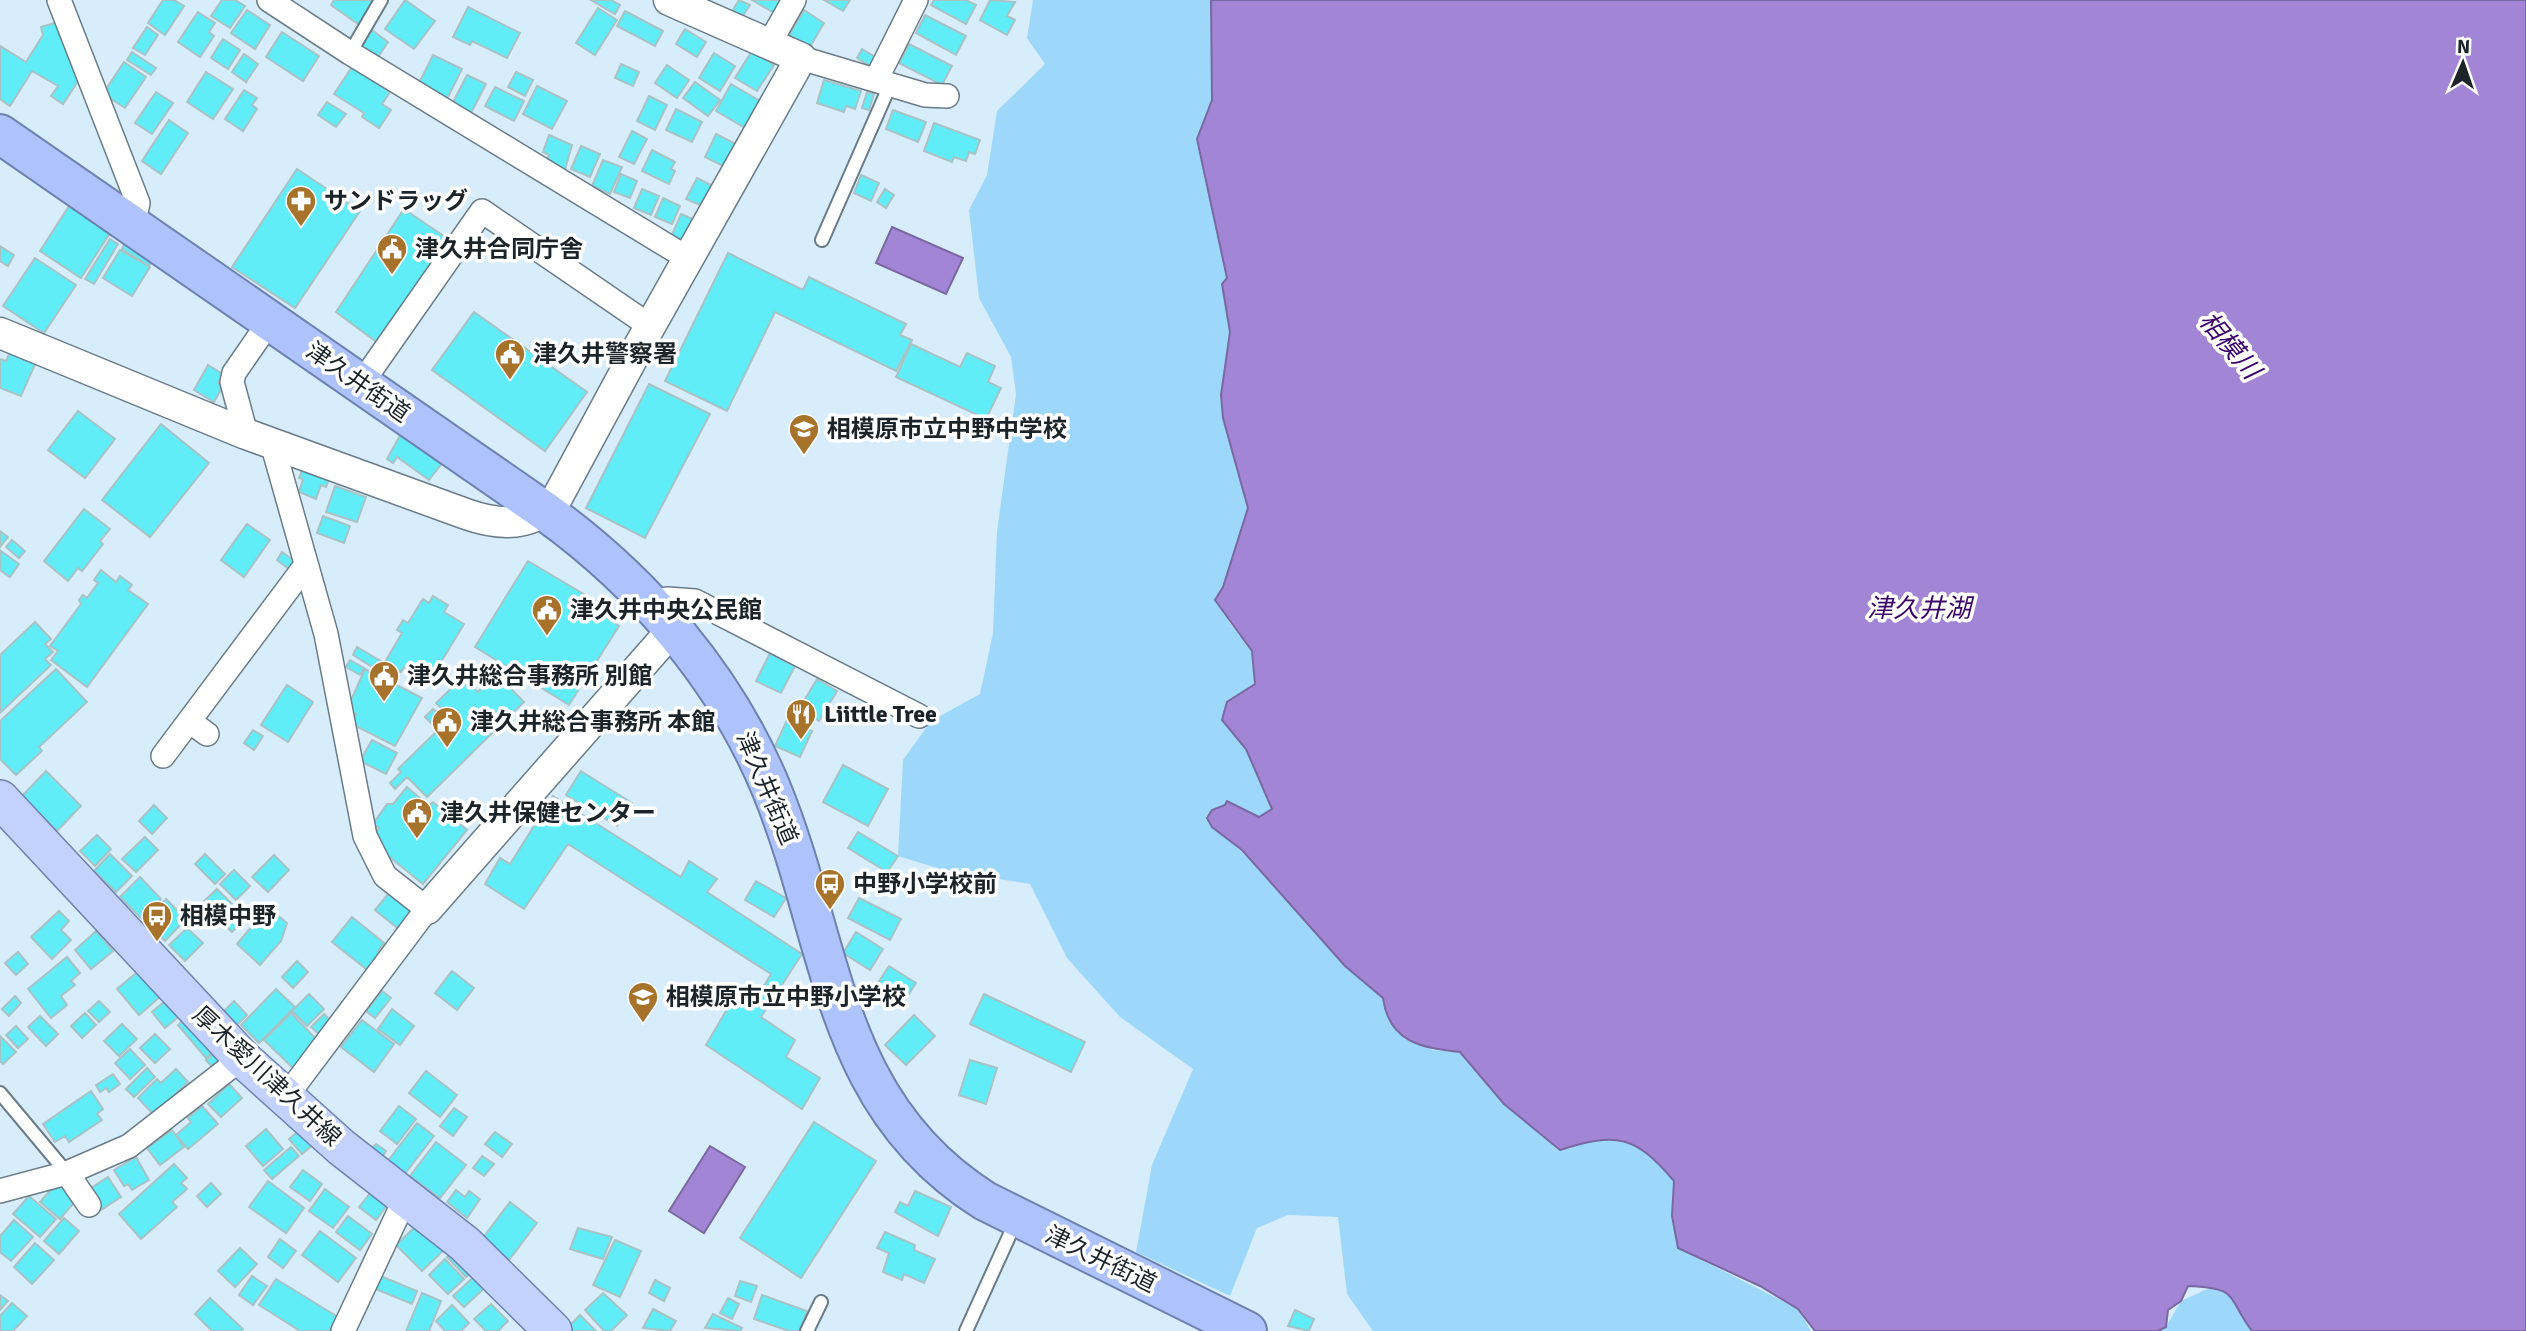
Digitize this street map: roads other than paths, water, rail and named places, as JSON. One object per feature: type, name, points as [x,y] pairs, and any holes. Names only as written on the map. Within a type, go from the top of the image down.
[{"type":"highway","name":"津久井街道","points":[[0,134],[579,536],[661,616],[725,699],[771,787],[847,1027],[876,1091],[905,1133],[933,1161],[976,1195],[1247,1331]]},
{"type":"main road","name":"厚木愛川津久井線","points":[[0,800],[242,1058],[285,1098],[465,1244],[552,1330]]},
{"type":"street","points":[[59,0],[138,202],[133,226]]},
{"type":"street","points":[[269,0],[350,53],[689,259]]},
{"type":"street","points":[[669,0],[801,58],[925,95],[947,96]]},
{"type":"street","points":[[769,44],[794,0]]},
{"type":"street","points":[[883,82],[916,0]]},
{"type":"street","points":[[0,333],[259,438],[489,522],[530,521],[547,512],[557,498],[801,58]]},
{"type":"street","points":[[361,384],[482,211],[650,326]]},
{"type":"street","points":[[270,321],[234,373],[233,383],[259,438],[306,565],[326,635],[359,818],[369,850],[385,876],[427,909]]},
{"type":"street","points":[[163,757],[198,727],[235,642],[306,565]]},
{"type":"street","points":[[285,1098],[427,909],[661,616],[667,599],[695,601],[919,716]]},
{"type":"street","points":[[0,1191],[67,1173],[130,1146],[242,1058]]},
{"type":"street","points":[[67,1173],[89,1205]]},
{"type":"street","points":[[343,1331],[406,1197]]},
{"type":"lane","points":[[350,53],[381,0]]},
{"type":"lane","points":[[822,240],[883,82]]},
{"type":"lane","points":[[0,1093],[67,1173]]},
{"type":"lane","points":[[966,1331],[1018,1218]]},
{"type":"lane","points":[[807,1331],[821,1302]]},
{"type":"water","name":"津久井湖","points":[[1211,0],[2526,0],[2526,1331],[2252,1331],[2230,1296],[2216,1289],[2188,1286],[2181,1301],[2168,1310],[2166,1327],[2158,1331],[1815,1331],[1798,1309],[1760,1286],[1678,1248],[1672,1216],[1674,1181],[1648,1154],[1636,1146],[1611,1140],[1560,1150],[1504,1104],[1460,1052],[1420,1045],[1400,1033],[1386,1013],[1383,998],[1345,966],[1242,850],[1212,827],[1207,818],[1212,810],[1225,805],[1227,801],[1259,817],[1272,809],[1246,749],[1222,720],[1227,702],[1255,684],[1252,651],[1215,600],[1223,587],[1248,508],[1223,418],[1221,395],[1230,332],[1222,284],[1227,278],[1197,139],[1212,100]]},
{"type":"water","points":[[892,227],[963,258],[946,294],[876,263]]},
{"type":"water","points":[[710,1146],[745,1167],[704,1233],[669,1211]]},
{"type":"place","name":"サンドラッグ","points":[[301,228]]},
{"type":"place","name":"津久井合同庁舎","points":[[392,276]]},
{"type":"place","name":"津久井警察署","points":[[510,381]]},
{"type":"place","name":"相模原市立中野中学校","points":[[804,456]]},
{"type":"place","name":"津久井中央公民館","points":[[547,637]]},
{"type":"place","name":"津久井総合事務所 別館","points":[[384,703]]},
{"type":"place","name":"Liittle Tree","points":[[801,741]]},
{"type":"place","name":"津久井総合事務所 本館","points":[[447,749]]},
{"type":"place","name":"津久井保健センター","points":[[417,840]]},
{"type":"place","name":"中野小学校前","points":[[830,911]]},
{"type":"place","name":"相模中野","points":[[157,943]]},
{"type":"place","name":"相模原市立中野小学校","points":[[643,1024]]},
{"type":"water label","name":"相模川","points":[[2230,345]]}]
